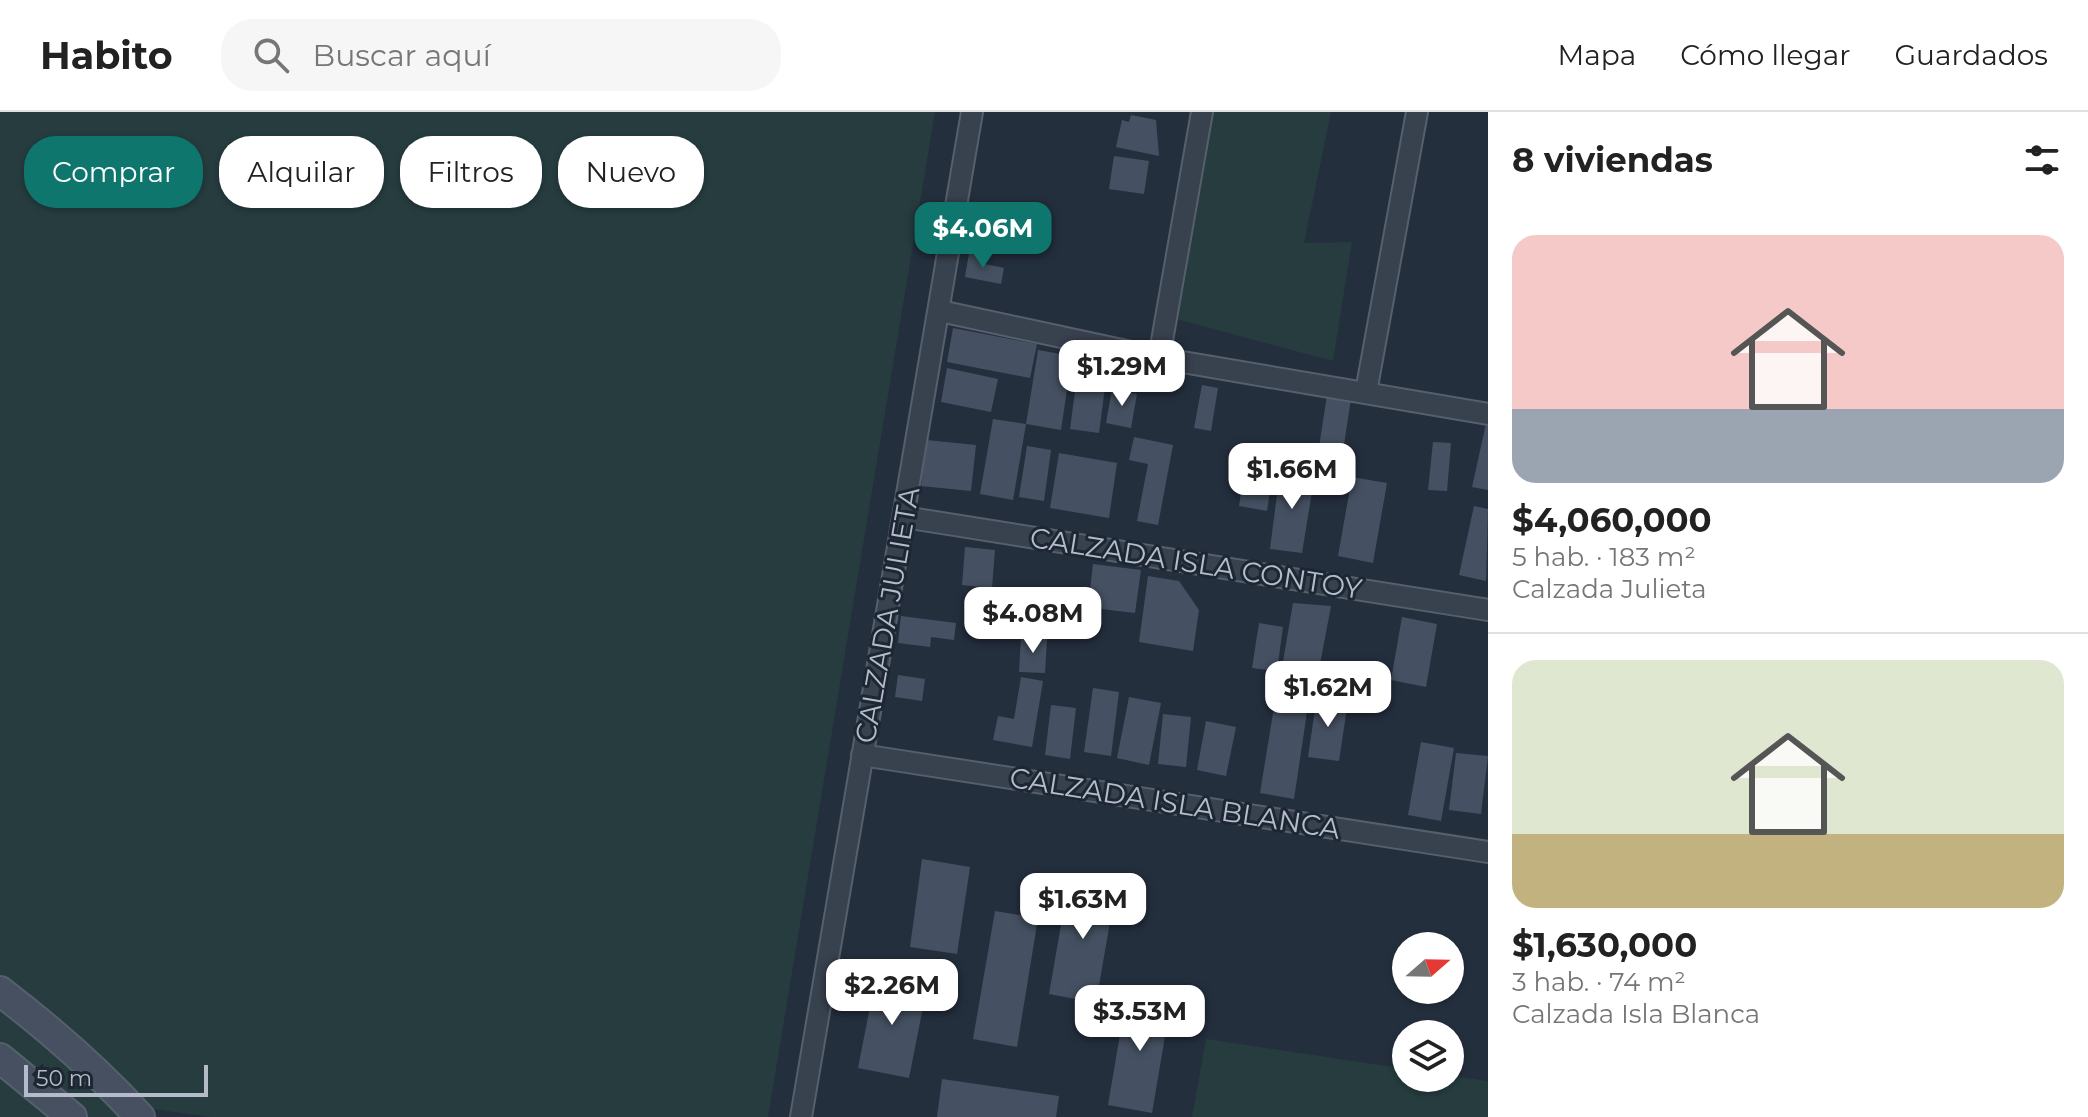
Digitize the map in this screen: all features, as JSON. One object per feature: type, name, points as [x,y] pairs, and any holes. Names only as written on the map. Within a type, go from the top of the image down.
[{"type":"main road","points":[[0,991],[73,1050],[140,1117]]},
{"type":"main road","points":[[0,1058],[72,1117]]},
{"type":"street","name":"CALZADA JULIETA","points":[[801,1117],[972,112]]},
{"type":"street","points":[[1159,358],[1202,112]]},
{"type":"street","points":[[1366,392],[1417,112]]},
{"type":"street","points":[[940,311],[1159,358],[1488,414]]},
{"type":"street","name":"CALZADA ISLA CONTOY","points":[[904,517],[1488,610]]},
{"type":"street","name":"CALZADA ISLA BLANCA","points":[[862,755],[1488,852]]},
{"type":"green space","points":[[0,112],[935,112],[768,1117],[210,1117],[153,1109],[157,1117],[0,1117]]},
{"type":"green space","points":[[1212,112],[1331,112],[1304,243],[1352,242],[1333,361],[1176,319]]},
{"type":"green space","points":[[1206,1039],[1392,1067],[1392,1092],[1464,1092],[1464,1078],[1488,1081],[1488,1117],[1192,1117]]},
{"type":"building","points":[[1131,115],[1156,120],[1159,156],[1116,147],[1122,120],[1129,122]]},
{"type":"building","points":[[1114,156],[1149,161],[1144,194],[1109,189]]},
{"type":"building","points":[[969,253],[987,256],[985,264],[1004,268],[1001,284],[965,277]]},
{"type":"building","points":[[953,328],[1037,344],[1030,378],[947,362]]},
{"type":"building","points":[[1038,350],[1072,356],[1061,430],[1026,424]]},
{"type":"building","points":[[1080,353],[1109,357],[1099,433],[1070,429]]},
{"type":"building","points":[[947,368],[998,379],[991,412],[941,402]]},
{"type":"building","points":[[1202,385],[1218,388],[1211,431],[1194,428]]},
{"type":"building","points":[[1112,389],[1137,394],[1131,428],[1106,423]]},
{"type":"building","points":[[1327,395],[1351,399],[1339,477],[1315,473]]},
{"type":"building","points":[[993,419],[1026,424],[1013,500],[980,494]]},
{"type":"building","points":[[1488,420],[1488,490],[1472,487]]},
{"type":"building","points":[[1134,437],[1173,445],[1158,525],[1137,521],[1148,464],[1129,460]]},
{"type":"building","points":[[926,440],[976,445],[971,491],[921,486]]},
{"type":"building","points":[[1433,442],[1451,443],[1447,491],[1428,490]]},
{"type":"building","points":[[1027,446],[1051,450],[1044,501],[1019,497]]},
{"type":"building","points":[[1059,453],[1117,463],[1109,518],[1050,508]]},
{"type":"building","points":[[1280,471],[1315,473],[1302,553],[1270,549]]},
{"type":"building","points":[[1244,473],[1272,478],[1267,511],[1239,506]]},
{"type":"building","points":[[1352,477],[1387,483],[1373,563],[1338,556]]},
{"type":"building","points":[[1474,506],[1488,509],[1486,581],[1459,575]]},
{"type":"building","points":[[965,547],[995,550],[992,588],[962,585]]},
{"type":"building","points":[[1093,564],[1141,570],[1135,613],[1093,608],[1092,618],[1076,616],[1079,590],[1090,591]]},
{"type":"building","points":[[1148,576],[1179,581],[1199,610],[1193,651],[1139,642]]},
{"type":"building","points":[[1012,594],[1030,597],[1027,624],[1008,621]]},
{"type":"building","points":[[1293,603],[1331,606],[1317,680],[1281,673]]},
{"type":"building","points":[[901,616],[956,623],[954,640],[931,637],[930,647],[898,643]]},
{"type":"building","points":[[1402,617],[1437,624],[1426,687],[1391,680]]},
{"type":"building","points":[[1259,623],[1283,627],[1277,671],[1252,668]]},
{"type":"building","points":[[1021,637],[1047,639],[1045,673],[1019,672]]},
{"type":"building","points":[[898,675],[925,679],[922,701],[895,697]]},
{"type":"building","points":[[1021,677],[1043,681],[1032,747],[993,740],[998,716],[1014,719]]},
{"type":"building","points":[[1093,688],[1119,692],[1111,756],[1084,752]]},
{"type":"building","points":[[1317,696],[1348,701],[1339,761],[1308,757]]},
{"type":"building","points":[[1129,697],[1161,703],[1149,765],[1117,758]]},
{"type":"building","points":[[1051,705],[1076,708],[1070,759],[1045,755]]},
{"type":"building","points":[[1274,707],[1307,712],[1294,799],[1260,793]]},
{"type":"building","points":[[1163,714],[1191,717],[1186,767],[1158,764]]},
{"type":"building","points":[[1206,721],[1236,727],[1226,776],[1197,770]]},
{"type":"building","points":[[1421,742],[1454,748],[1441,821],[1408,815]]},
{"type":"building","points":[[1456,753],[1488,756],[1481,814],[1449,810]]},
{"type":"building","points":[[922,859],[970,867],[957,954],[910,947]]},
{"type":"building","points":[[1069,879],[1116,887],[1096,1003],[1049,994]]},
{"type":"building","points":[[995,911],[1038,918],[1017,1047],[973,1039]]},
{"type":"building","points":[[876,976],[927,987],[909,1078],[858,1068]]},
{"type":"building","points":[[1127,993],[1171,1001],[1152,1113],[1108,1105]]},
{"type":"building","points":[[942,1079],[1059,1096],[1056,1117],[937,1117]]}]
